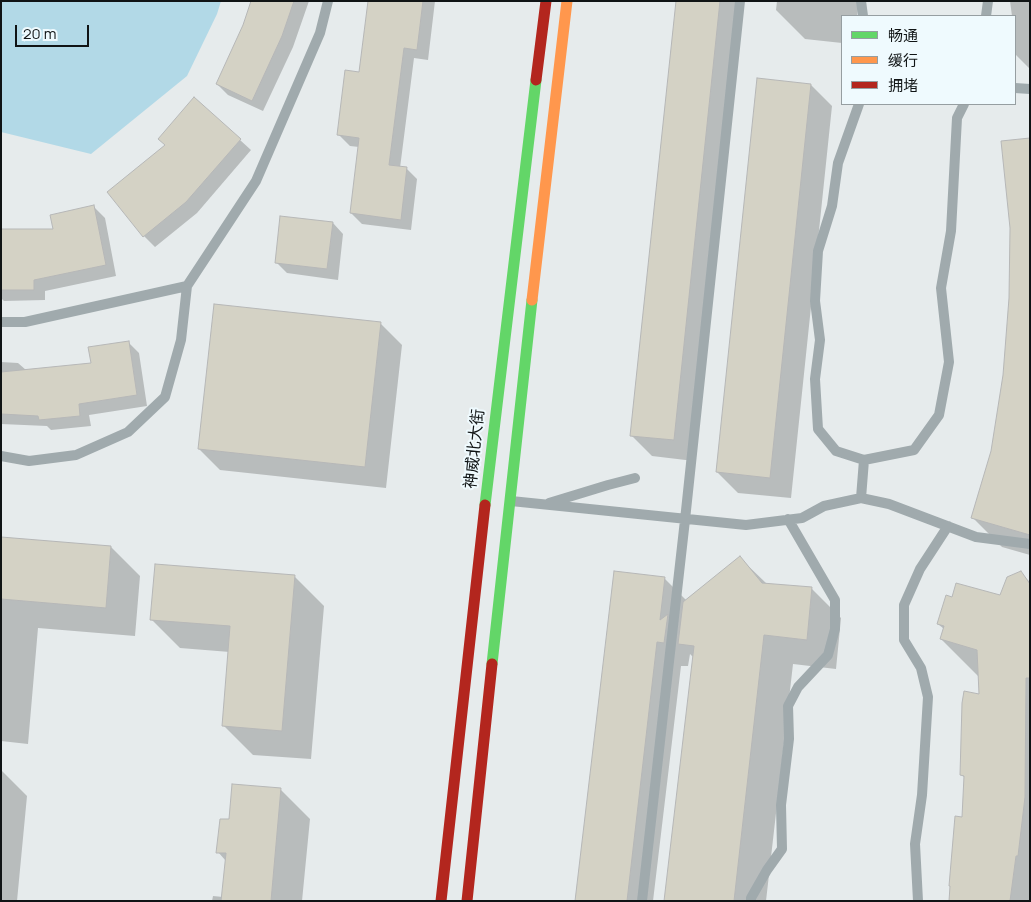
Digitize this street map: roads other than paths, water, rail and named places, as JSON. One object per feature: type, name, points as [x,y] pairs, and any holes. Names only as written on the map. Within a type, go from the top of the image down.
[{"type":"street","name":"神威北大街","points":[[441,901],[503,346],[546,1]]},
{"type":"street","points":[[467,901],[567,1]]},
{"type":"lane","points":[[1,456],[29,461],[76,455],[128,432],[165,396],[181,340],[188,286],[256,181],[320,33],[328,1]]},
{"type":"lane","points":[[642,901],[740,1]]},
{"type":"lane","points":[[861,1],[863,15]]},
{"type":"lane","points":[[986,15],[988,1]]},
{"type":"lane","points":[[1016,88],[1030,89]]},
{"type":"lane","points":[[859,105],[838,163],[832,206],[818,251],[815,301],[820,340],[815,379],[818,429],[836,451],[864,460],[914,450],[939,415],[949,362],[942,288],[950,231],[957,118],[964,105]]},
{"type":"lane","points":[[1,322],[25,322],[188,286]]},
{"type":"lane","points":[[861,498],[864,460]]},
{"type":"lane","points":[[544,505],[608,484],[635,478]]},
{"type":"lane","points":[[510,501],[746,525],[802,518],[824,506],[861,498],[889,504],[976,537],[1030,544]]},
{"type":"lane","points":[[751,901],[782,849],[782,805],[789,739],[788,706],[798,687],[828,655],[835,629],[835,600],[788,519]]},
{"type":"lane","points":[[918,901],[915,844],[922,794],[928,697],[921,668],[904,640],[904,606],[920,569],[948,526]]}]
